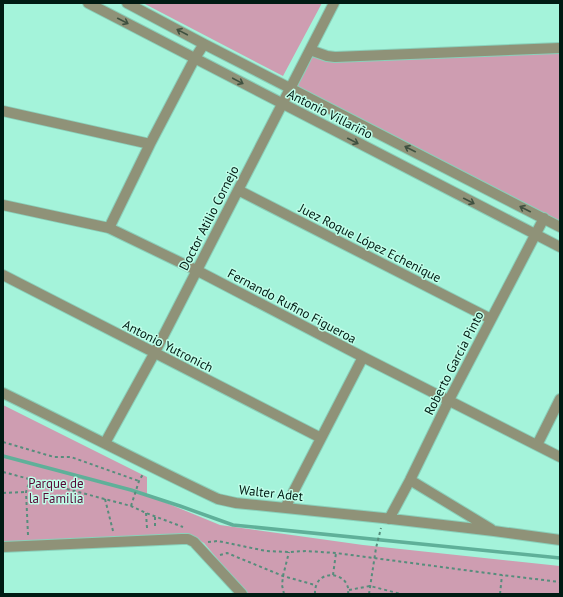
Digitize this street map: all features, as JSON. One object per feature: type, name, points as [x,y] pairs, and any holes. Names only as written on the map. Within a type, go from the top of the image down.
[{"type":"street","name":"Antonio Villariño","points":[[88,3],[560,247]]},
{"type":"street","name":"Antonio Villariño","points":[[127,3],[560,227]]},
{"type":"street","name":"Doctor Atilio Cornejo","points":[[105,443],[154,354],[334,3]]},
{"type":"street","points":[[109,228],[150,144],[195,58],[204,44]]},
{"type":"street","points":[[310,50],[336,58],[560,48]]},
{"type":"street","points":[[3,111],[150,144]]},
{"type":"street","name":"Juez Roque López Echenique","points":[[238,190],[491,319]]},
{"type":"street","name":"Fernando Rufino Figueroa","points":[[3,205],[109,228],[196,270],[362,357],[560,457]]},
{"type":"street","name":"Roberto García Pinto","points":[[389,519],[544,218]]},
{"type":"street","name":"Antonio Yutronich","points":[[3,276],[321,438]]},
{"type":"street","points":[[285,508],[362,357]]},
{"type":"street","name":"Walter Adet","points":[[3,393],[218,499],[236,503],[389,519],[560,540]]},
{"type":"street","points":[[537,445],[560,399]]},
{"type":"street","points":[[410,480],[494,531]]},
{"type":"street","points":[[3,547],[188,539],[194,542],[242,594]]},
{"type":"path","points":[[3,442],[54,457],[71,457],[139,480],[131,506]]},
{"type":"path","points":[[3,472],[131,506],[182,527]]},
{"type":"path","points":[[28,536],[26,492],[30,480]]},
{"type":"path","points":[[3,493],[26,492]]},
{"type":"path","points":[[105,499],[114,531]]},
{"type":"path","points":[[146,513],[147,528]]},
{"type":"path","points":[[155,517],[155,528]]},
{"type":"path","points":[[369,594],[374,558],[380,532]]},
{"type":"path","points":[[207,542],[218,541],[266,551],[336,553],[560,582]]},
{"type":"path","points":[[284,594],[282,576],[289,552]]},
{"type":"path","points":[[218,555],[227,553],[282,576],[316,585]]},
{"type":"path","points":[[333,575],[336,553]]},
{"type":"path","points":[[315,594],[316,585],[320,579],[333,575],[340,577],[345,582],[349,590],[348,594]]},
{"type":"path","points":[[500,594],[502,575]]},
{"type":"path","points":[[349,590],[370,586],[401,594]]},
{"type":"green space","points":[[143,3],[322,3],[283,76]]},
{"type":"green space","points":[[560,47],[560,227],[291,88],[310,50],[336,57]]},
{"type":"green space","name":"Parque de la Familia","points":[[3,405],[147,477],[147,495],[220,525],[363,545],[560,566],[560,594],[247,594],[204,543],[191,536],[3,547]]},
{"type":"waterway","points":[[3,456],[131,490],[233,525],[560,558]]}]
